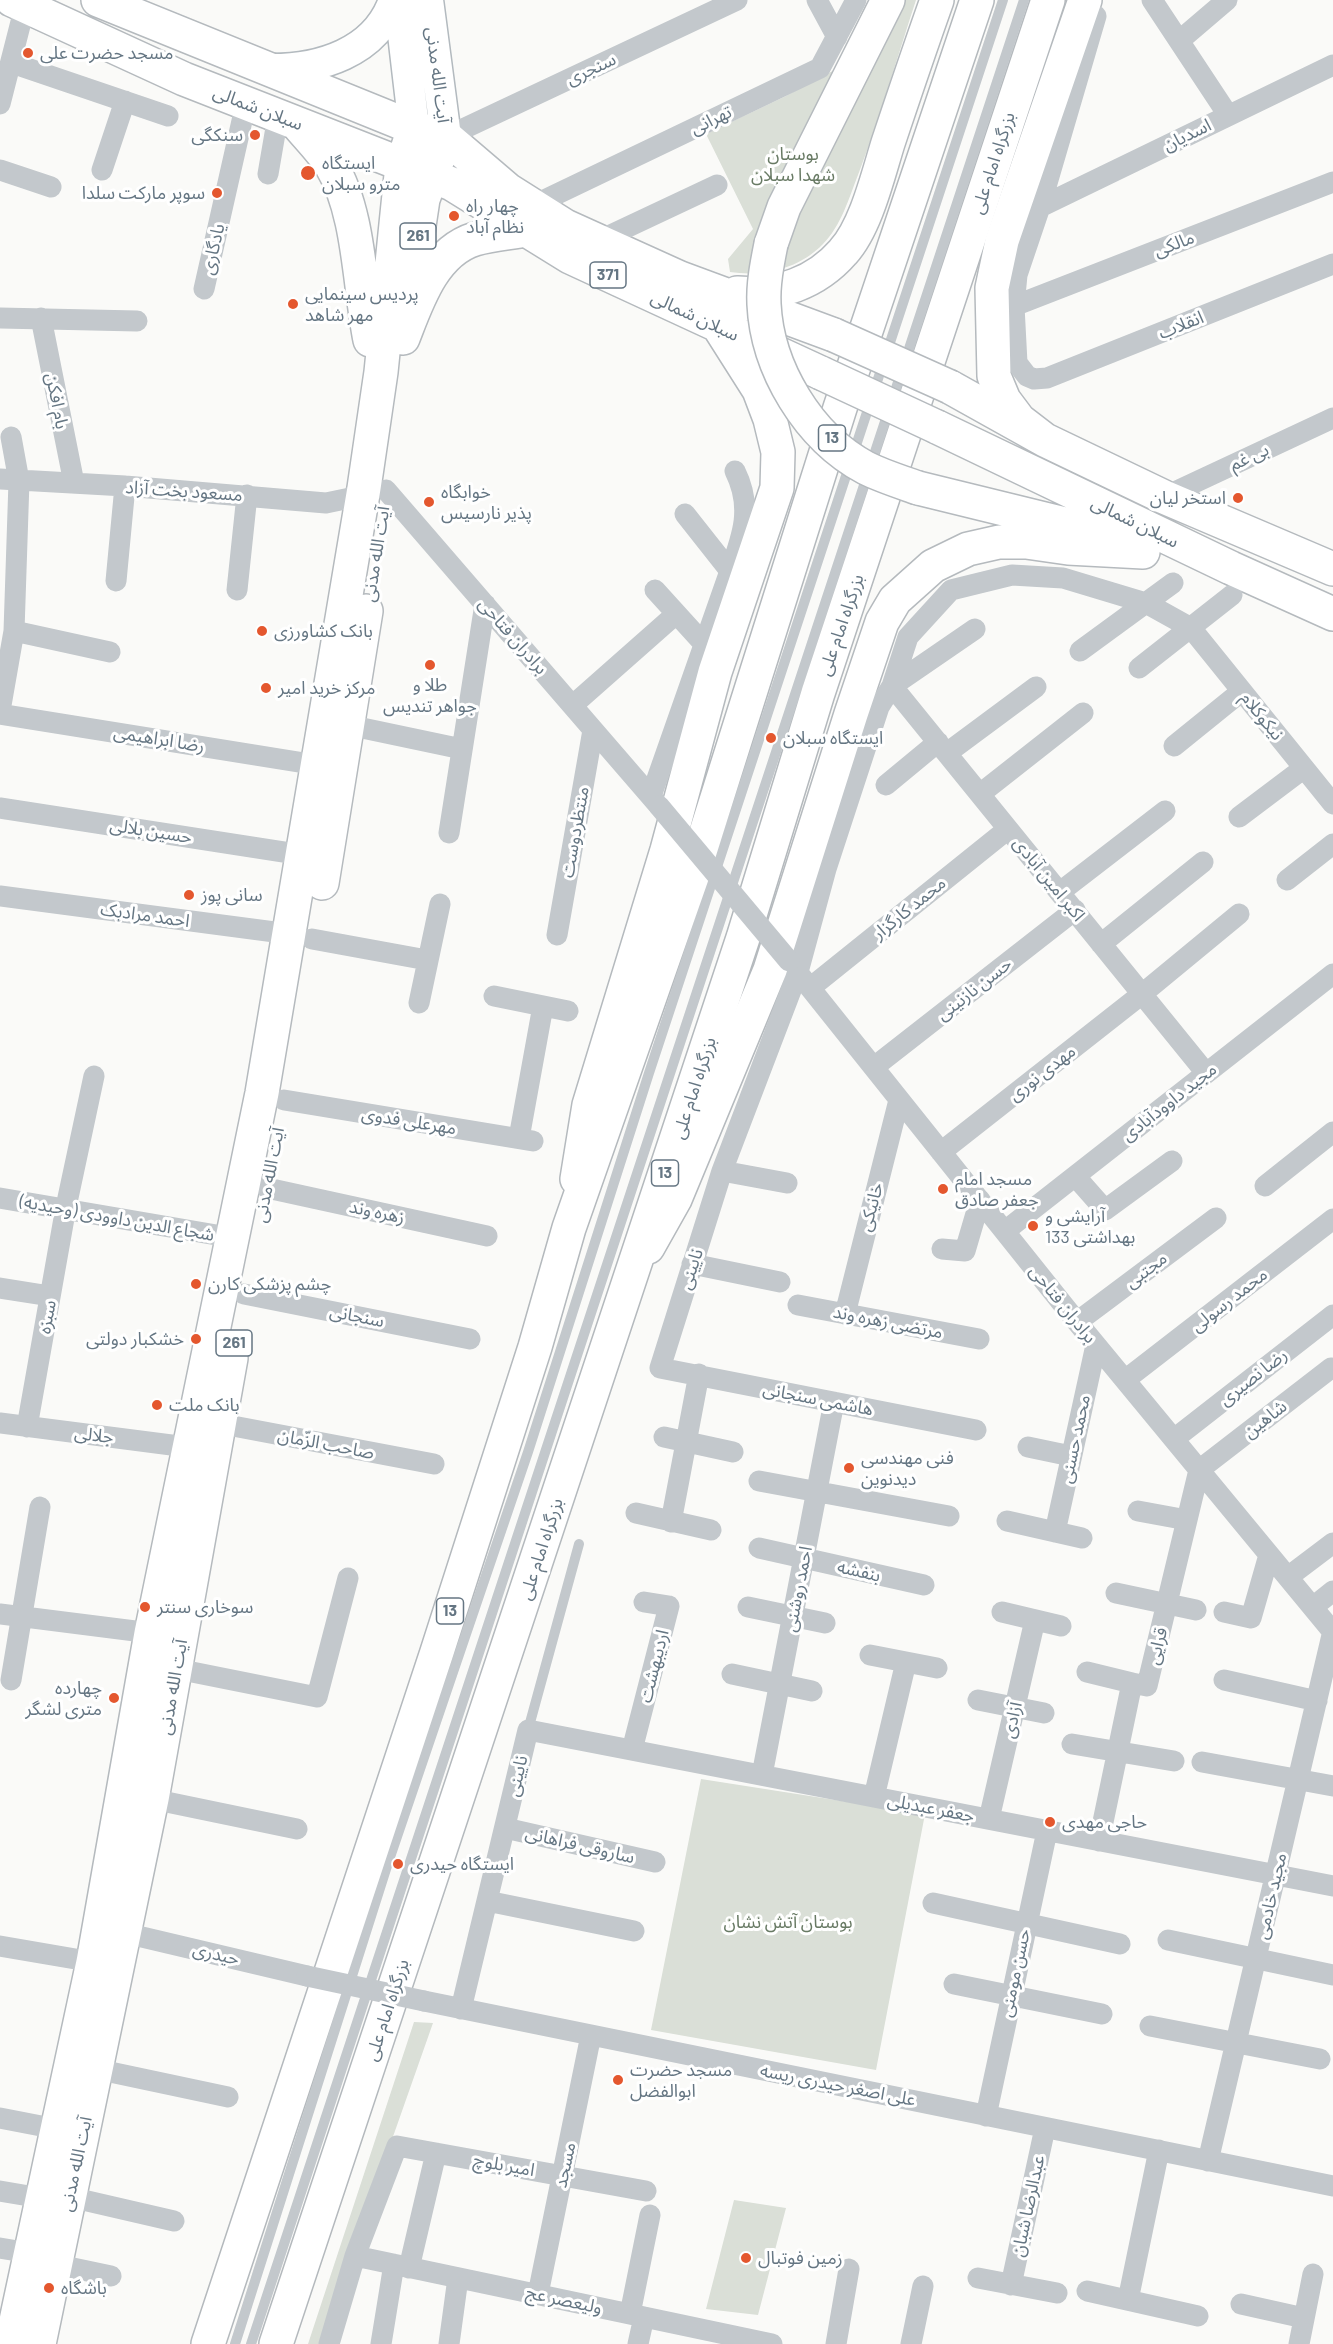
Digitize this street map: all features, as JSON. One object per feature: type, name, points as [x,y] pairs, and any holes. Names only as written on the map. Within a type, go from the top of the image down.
[{"type":"main road","points":[[266,69],[296,70],[342,56],[368,40],[376,32],[384,23],[394,0]]},
{"type":"main road","name":"آیت الله مدنی","points":[[11,2344],[28,2255],[55,2197],[69,2131],[93,1962],[112,1930],[152,1799],[177,1669],[217,1423],[284,1100],[301,937],[303,855],[317,765],[375,489],[403,338],[423,199],[416,171],[414,128],[399,0]]},
{"type":"main road","points":[[888,0],[784,207],[771,244],[764,303],[767,333],[775,362],[796,400],[837,447],[866,468],[918,488],[1073,526],[1232,582]]},
{"type":"main road","points":[[723,292],[780,292],[803,283],[828,268],[846,250],[870,198],[937,0]]},
{"type":"main road","name":"13","points":[[208,2344],[437,1652],[535,1347],[569,1228],[692,877],[840,408],[977,0]]},
{"type":"main road","name":"بزرگراه امام علی","points":[[276,2344],[743,938],[818,693],[1048,0]]},
{"type":"main road","points":[[1044,440],[1019,420],[1004,400],[993,376],[992,288],[1002,241],[1085,0]]},
{"type":"main road","name":"371","points":[[100,1],[414,128],[446,137]]},
{"type":"main road","name":"آیت الله مدنی","points":[[69,2131],[96,2069],[151,1633],[187,1447],[348,725],[375,489],[381,372],[416,171],[446,137],[432,2]]},
{"type":"main road","name":"سبلان شمالی","points":[[18,3],[184,79],[529,218],[565,226],[680,278],[834,335],[950,387],[1044,440],[1164,497],[1330,566]]},
{"type":"main road","points":[[288,119],[330,165],[340,185],[360,263],[372,350],[381,372]]},
{"type":"main road","name":"سبلان شمالی","points":[[446,137],[508,190],[529,218],[570,257],[937,427],[1232,582],[1333,614]]},
{"type":"main road","points":[[403,338],[428,281],[452,252],[472,239],[529,218]]},
{"type":"main road","points":[[569,1228],[589,1105],[667,850],[715,672],[777,488],[778,452],[770,419],[759,390],[719,327]]},
{"type":"main road","points":[[631,1277],[675,1200],[770,970],[854,704],[882,622],[895,600],[933,566],[968,549],[999,542],[1026,542],[1068,548],[1143,552]]},
{"type":"main road","name":"آیت الله مدنی","points":[[28,2255],[39,2344]]},
{"type":"street","name":"سنجری","points":[[446,137],[737,0]]},
{"type":"street","points":[[817,0],[837,37]]},
{"type":"street","name":"تهرانی","points":[[529,218],[820,68],[856,0]]},
{"type":"street","points":[[1014,306],[1017,275],[1041,207],[1100,0]]},
{"type":"street","points":[[1152,0],[1228,115]]},
{"type":"street","points":[[1179,41],[1227,0]]},
{"type":"street","points":[[0,104],[18,3]]},
{"type":"street","name":"اسدیان","points":[[1041,207],[1333,65]]},
{"type":"street","points":[[6,72],[126,101],[168,116]]},
{"type":"street","points":[[102,170],[126,101]]},
{"type":"street","name":"یادگاری","points":[[204,289],[246,103]]},
{"type":"street","points":[[268,174],[288,119]]},
{"type":"street","points":[[0,170],[51,187]]},
{"type":"street","name":"مالکی","points":[[1014,306],[1333,182]]},
{"type":"street","points":[[598,241],[717,186]]},
{"type":"street","name":"انقلاب","points":[[1014,306],[1017,363],[1028,376],[1034,379],[1047,378],[1333,264]]},
{"type":"street","points":[[0,318],[137,321]]},
{"type":"street","name":"بام افکن","points":[[41,318],[74,483]]},
{"type":"street","name":"بی غم","points":[[1164,497],[1333,418]]},
{"type":"street","points":[[0,712],[3,675],[15,631],[10,480],[11,437]]},
{"type":"street","points":[[650,795],[744,532],[747,511],[742,486],[735,471]]},
{"type":"street","name":"مسعود بخت آزاد","points":[[10,480],[125,486],[326,503],[375,489]]},
{"type":"street","points":[[116,581],[125,486]]},
{"type":"street","name":"برادران فتاحی","points":[[375,489],[485,604],[650,795],[799,974],[1077,1322],[1333,1632]]},
{"type":"street","points":[[237,590],[247,495]]},
{"type":"street","points":[[685,514],[730,571]]},
{"type":"street","points":[[892,686],[908,637],[951,590],[1012,575],[1053,578],[1146,603],[1191,628]]},
{"type":"street","points":[[1139,668],[1191,628],[1232,582]]},
{"type":"street","points":[[1080,651],[1173,583]]},
{"type":"street","points":[[655,590],[704,644]]},
{"type":"street","points":[[449,832],[485,604]]},
{"type":"street","points":[[573,705],[676,614]]},
{"type":"street","name":"نیکوکلام","points":[[1191,628],[1333,804]]},
{"type":"street","points":[[892,686],[975,629]]},
{"type":"street","points":[[15,631],[110,652]]},
{"type":"street","name":"اکبر امین آبادی","points":[[892,686],[1206,1073]]},
{"type":"street","name":"نایینی","points":[[660,1368],[722,1171],[799,974],[826,869],[879,707],[892,686]]},
{"type":"street","points":[[886,785],[1036,687]]},
{"type":"street","points":[[1174,746],[1242,691]]},
{"type":"street","name":"رضا ابراهیمی","points":[[0,712],[317,765]]},
{"type":"street","points":[[980,794],[1083,713]]},
{"type":"street","points":[[348,725],[462,749]]},
{"type":"street","name":"منتظردوست","points":[[558,935],[593,730]]},
{"type":"street","points":[[1239,817],[1304,768]]},
{"type":"street","name":"حسین بلالی","points":[[0,808],[303,855]]},
{"type":"street","points":[[1060,892],[1165,811]]},
{"type":"street","name":"محمد کارگزار","points":[[799,974],[1008,829]]},
{"type":"street","points":[[1287,880],[1333,844]]},
{"type":"street","points":[[1101,944],[1203,862]]},
{"type":"street","name":"احمد مرادبک","points":[[0,896],[301,937],[427,960]]},
{"type":"street","points":[[419,1003],[440,904]]},
{"type":"street","name":"حسن نازنینی","points":[[874,1067],[1075,910]]},
{"type":"street","name":"مهدی نوری","points":[[941,1152],[1142,994],[1239,914]]},
{"type":"street","name":"مجید داوودآبادی","points":[[1005,1231],[1206,1073],[1331,980]]},
{"type":"street","points":[[494,996],[568,1011]]},
{"type":"street","name":"مهرعلی فدوی","points":[[284,1100],[526,1140],[543,1006]]},
{"type":"street","name":"سبزه","points":[[27,1427],[66,1208],[94,1076]]},
{"type":"street","name":"خانیکی","points":[[845,1314],[899,1100]]},
{"type":"street","points":[[1265,1186],[1333,1132]]},
{"type":"street","points":[[1075,1176],[1105,1210],[1172,1161]]},
{"type":"street","points":[[722,1171],[787,1183]]},
{"type":"street","name":"زهره وند","points":[[267,1188],[487,1236]]},
{"type":"street","name":"شجاع الدین داوودی (وحیدیه)","points":[[0,1198],[234,1238]]},
{"type":"street","points":[[942,1249],[965,1251],[980,1200]]},
{"type":"street","name":"مجتبی","points":[[1077,1322],[1216,1218]]},
{"type":"street","name":"محمد رسولی","points":[[1125,1380],[1333,1219]]},
{"type":"street","points":[[692,1264],[780,1282]]},
{"type":"street","points":[[0,1288],[50,1296]]},
{"type":"street","name":"سنجانی","points":[[244,1294],[470,1339]]},
{"type":"street","name":"مرتضی زهره وند","points":[[798,1305],[979,1339]]},
{"type":"street","name":"رضا نصیری","points":[[1174,1439],[1333,1315]]},
{"type":"street","name":"محمد حسنی","points":[[1055,1532],[1096,1345]]},
{"type":"street","name":"هاشمی سنجانی","points":[[660,1368],[976,1430]]},
{"type":"street","name":"شاهین","points":[[1199,1470],[1331,1368]]},
{"type":"street","points":[[671,1522],[699,1374]]},
{"type":"street","name":"احمد روشنی","points":[[762,1775],[834,1402]]},
{"type":"street","name":"جلالی","points":[[0,1423],[187,1447]]},
{"type":"street","name":"صاحب الزّمان","points":[[217,1423],[434,1464]]},
{"type":"street","points":[[664,1437],[733,1452]]},
{"type":"street","points":[[1028,1447],[1071,1456]]},
{"type":"street","name":"قرایی","points":[[1099,1841],[1132,1683],[1147,1686],[1199,1470]]},
{"type":"street","points":[[759,1481],[949,1516]]},
{"type":"street","points":[[11,1680],[24,1617],[40,1508]]},
{"type":"street","points":[[1138,1511],[1187,1520]]},
{"type":"street","points":[[636,1513],[711,1530]]},
{"type":"street","points":[[1007,1521],[1082,1538]]},
{"type":"street","points":[[1288,1577],[1333,1543]]},
{"type":"street","name":"بنفشه","points":[[759,1548],[924,1585]]},
{"type":"street","points":[[1224,1612],[1251,1618],[1269,1555]]},
{"type":"street","points":[[177,1669],[317,1697],[348,1578]]},
{"type":"street","points":[[1313,1607],[1333,1591]]},
{"type":"street","points":[[1116,1593],[1196,1610]]},
{"type":"street","name":"اردیبهشت","points":[[632,1750],[669,1606],[644,1602]]},
{"type":"street","points":[[748,1607],[825,1623]]},
{"type":"street","points":[[1002,1612],[1061,1626]]},
{"type":"street","points":[[0,1614],[151,1633]]},
{"type":"street","name":"آزادی","points":[[989,1819],[1035,1620]]},
{"type":"street","name":"مجید خادمی","points":[[1208,2161],[1333,1632]]},
{"type":"street","points":[[870,1656],[937,1668]]},
{"type":"street","points":[[874,1797],[906,1662]]},
{"type":"street","points":[[1087,1672],[1132,1683]]},
{"type":"street","points":[[732,1674],[812,1691]]},
{"type":"street","points":[[1224,1680],[1317,1701]]},
{"type":"street","points":[[978,1700],[1044,1713]]},
{"type":"street","name":"نایینی","points":[[461,2009],[528,1730]]},
{"type":"street","name":"جعفر عبدیلی","points":[[528,1730],[1333,1886]]},
{"type":"street","points":[[1072,1744],[1174,1761]]},
{"type":"street","points":[[1202,1761],[1333,1786]]},
{"type":"street","points":[[152,1799],[297,1828]]},
{"type":"street","name":"ساروقی فراهانی","points":[[505,1828],[655,1862]]},
{"type":"street","name":"حسن مومنی","points":[[986,2116],[1047,1831]]},
{"type":"street","points":[[487,1901],[634,1931]]},
{"type":"street","points":[[933,1904],[1120,1944]]},
{"type":"street","name":"حیدری","points":[[112,1930],[307,1976]]},
{"type":"street","points":[[1168,1941],[1333,1975]]},
{"type":"street","points":[[0,1946],[93,1962]]},
{"type":"street","name":"علی اصغر حیدری ریسه","points":[[307,1976],[591,2036],[1333,2186]]},
{"type":"street","points":[[954,1984],[1102,2014]]},
{"type":"street","points":[[1150,2025],[1320,2059]]},
{"type":"street","name":"مسجد","points":[[538,2294],[591,2036]]},
{"type":"street","points":[[96,2069],[228,2097]]},
{"type":"street","points":[[0,2118],[69,2131]]},
{"type":"street","name":"عبدالرضا شبان","points":[[1011,2285],[1045,2127]]},
{"type":"street","name":"امیر بلوچ","points":[[356,2256],[397,2146],[646,2192]]},
{"type":"street","points":[[1128,2300],[1159,2150]]},
{"type":"street","points":[[381,2344],[436,2153]]},
{"type":"street","points":[[0,2191],[55,2197],[174,2221]]},
{"type":"street","points":[[638,2344],[637,2315],[650,2215]]},
{"type":"street","points":[[28,2255],[111,2276]]},
{"type":"street","points":[[329,2344],[356,2256]]},
{"type":"street","name":"ولیعصر عج","points":[[356,2256],[637,2315],[736,2340],[772,2344]]},
{"type":"street","points":[[836,2344],[849,2270]]},
{"type":"street","points":[[1299,2344],[1313,2274]]},
{"type":"street","points":[[449,2344],[458,2278]]},
{"type":"street","points":[[978,2278],[1057,2293]]},
{"type":"street","points":[[911,2344],[923,2286]]},
{"type":"street","points":[[1087,2290],[1198,2316]]},
{"type":"street","points":[[1241,2304],[1304,2318]]},
{"type":"lane","points":[[235,2344],[387,1866],[528,1452],[649,1073],[1002,0]]},
{"type":"lane","points":[[251,2344],[1024,0]]},
{"type":"lane","name":"نایینی","points":[[528,1730],[579,1544]]},
{"type":"green space","name":"بوستان شهدا سبلان","points":[[903,0],[916,0],[866,153],[848,202],[835,229],[813,253],[792,265],[768,272],[730,272],[728,259],[753,229],[706,134],[786,96],[879,46]]},
{"type":"green space","name":"بوستان آتش نشان","points":[[701,1779],[925,1814],[876,2070],[651,2030]]},
{"type":"green space","points":[[414,2022],[433,2023],[320,2344],[308,2344]]},
{"type":"green space","name":"زمین فوتبال","points":[[734,2200],[786,2208],[758,2315],[706,2309]]},
{"type":"place","name":"مسجد حضرت علی","points":[[28,53]]},
{"type":"place","name":"سنکگی","points":[[255,135]]},
{"type":"place","name":"ایستگاه مترو سبلان","points":[[308,173]]},
{"type":"place","name":"سوپر مارکت سلدا","points":[[217,193]]},
{"type":"place","name":"چهار راه نظام آباد","points":[[454,216]]},
{"type":"place","name":"پردیس سینمایی مهر شاهد","points":[[293,304]]},
{"type":"place","name":"استخر لیان","points":[[1238,498]]},
{"type":"place","name":"خوابگاه پذیر نارسیس","points":[[429,502]]},
{"type":"place","name":"بانک کشاورزی","points":[[262,631]]},
{"type":"place","name":"طلا و جواهر تندیس","points":[[430,665]]},
{"type":"place","name":"مرکز خرید امیر","points":[[266,688]]},
{"type":"place","name":"ایستگاه سبلان","points":[[771,738]]},
{"type":"place","name":"سانی پوز","points":[[189,895]]},
{"type":"place","name":"مسجد امام جعفر صادق","points":[[943,1189]]},
{"type":"place","name":"آرایشی و بهداشتی 133","points":[[1033,1226]]},
{"type":"place","name":"چشم پزشکی کارن","points":[[196,1284]]},
{"type":"place","name":"خشکبار دولتی","points":[[196,1339]]},
{"type":"place","name":"بانک ملت","points":[[157,1405]]},
{"type":"place","name":"فنی مهندسی دیدنوین","points":[[849,1468]]},
{"type":"place","name":"سوخاری سنتر","points":[[145,1607]]},
{"type":"place","name":"چهارده متری لشگر","points":[[114,1698]]},
{"type":"place","name":"حاجی مهدی","points":[[1050,1822]]},
{"type":"place","name":"ایستگاه حیدری","points":[[398,1864]]},
{"type":"place","name":"مسجد حضرت ابوالفضل","points":[[618,2080]]},
{"type":"place","name":"زمین فوتبال","points":[[746,2258]]},
{"type":"place","name":"باشگاه","points":[[49,2288]]}]
